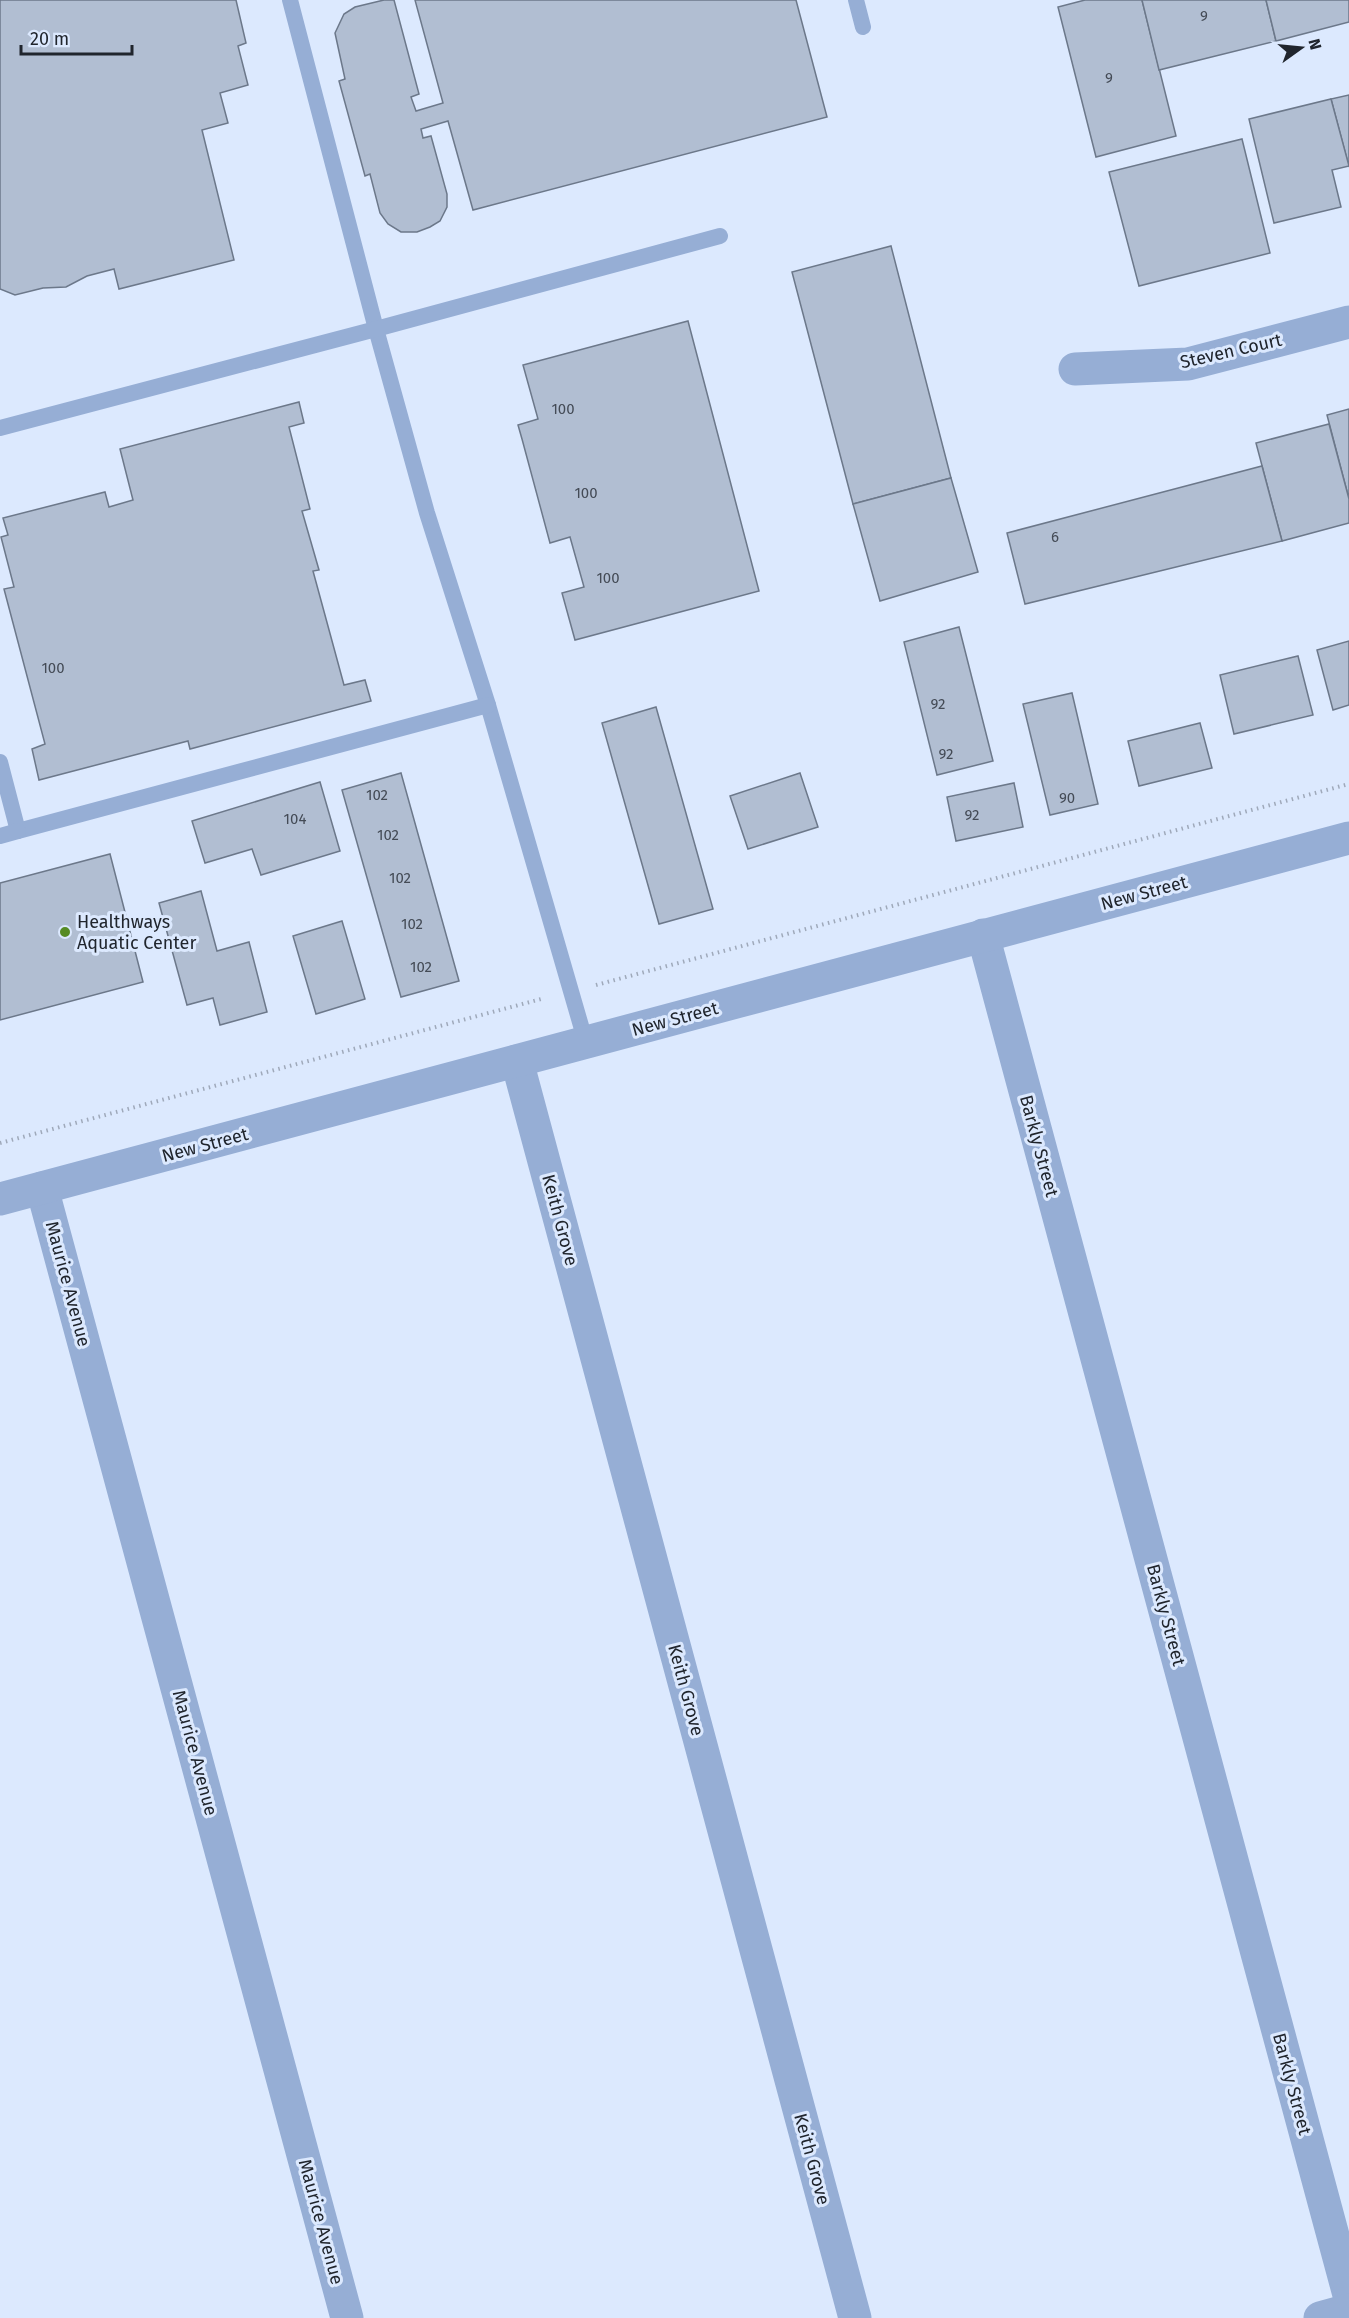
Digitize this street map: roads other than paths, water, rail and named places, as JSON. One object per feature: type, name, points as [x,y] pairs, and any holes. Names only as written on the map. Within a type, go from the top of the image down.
[{"type":"street","name":"Steven Court","points":[[1075,369],[1188,364],[1349,322]]},
{"type":"street","name":"New Street","points":[[0,1199],[1349,838]]},
{"type":"street","name":"Barkly Street","points":[[983,935],[1349,2295]]},
{"type":"street","name":"Keith Grove","points":[[517,1061],[855,2318]]},
{"type":"street","name":"Maurice Avenue","points":[[42,1188],[347,2318]]},
{"type":"street","points":[[1320,2318],[1349,2310]]},
{"type":"lane","points":[[290,0],[376,330],[427,513],[488,705],[586,1043]]},
{"type":"lane","points":[[856,0],[863,27]]},
{"type":"lane","points":[[0,428],[376,330],[720,236]]},
{"type":"lane","points":[[0,836],[488,705]]},
{"type":"lane","points":[[0,762],[18,831]]},
{"type":"place","name":"Healthways Aquatic Center","points":[[65,932]]}]
